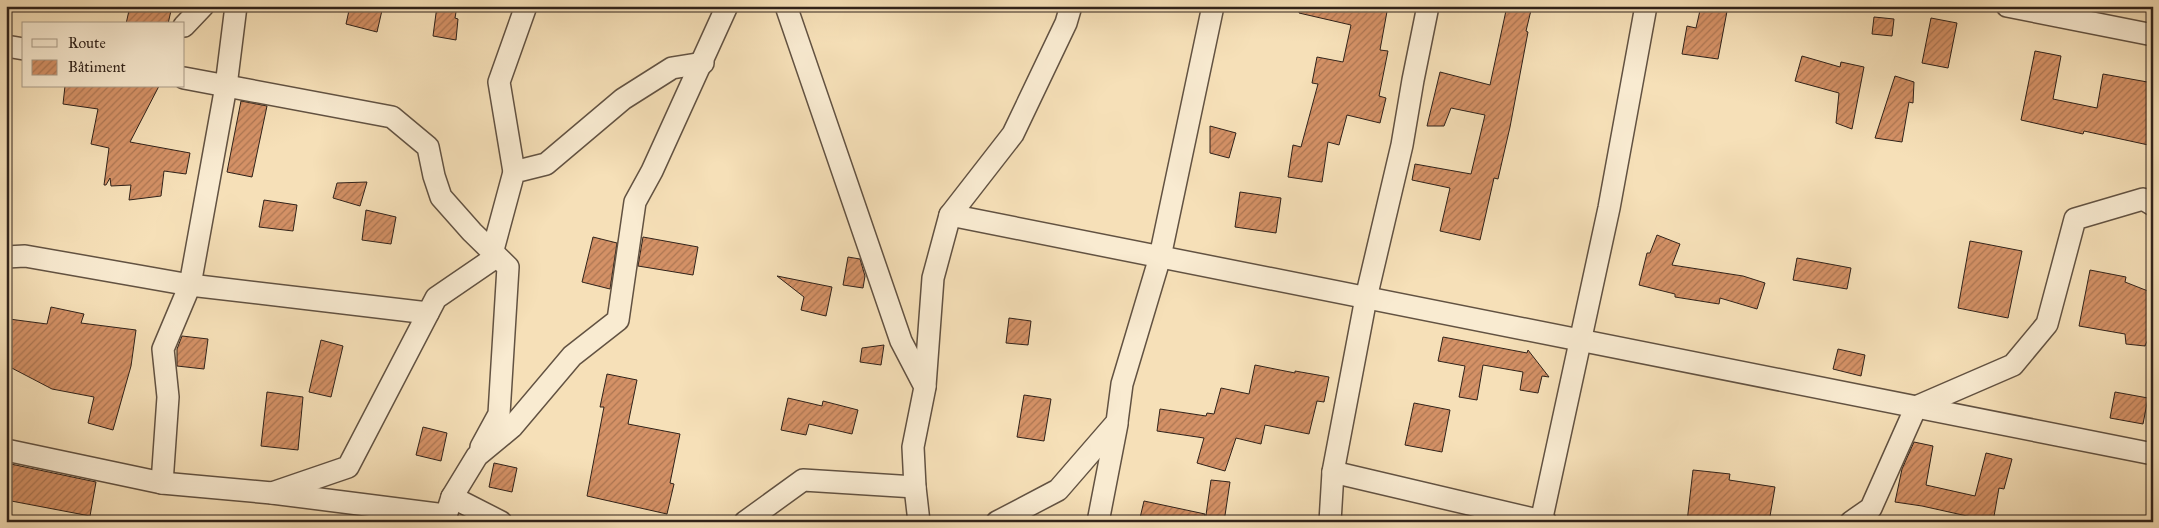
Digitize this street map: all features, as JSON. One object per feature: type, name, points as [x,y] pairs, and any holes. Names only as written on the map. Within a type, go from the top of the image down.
[{"type":"street","points":[[185,25],[203,6]]},
{"type":"street","points":[[162,483],[168,397],[164,349],[190,285],[226,86],[236,6]]},
{"type":"street","points":[[272,493],[348,467],[436,298],[490,261],[514,172],[499,82],[526,6]]},
{"type":"street","points":[[477,456],[512,427],[572,356],[618,320],[635,202],[652,171],[703,63],[727,6]]},
{"type":"street","points":[[786,6],[901,341],[925,386]]},
{"type":"street","points":[[918,522],[913,447],[925,386],[933,278],[950,215],[1013,134],[1066,23],[1071,6]]},
{"type":"street","points":[[1098,522],[1117,422],[1122,384],[1160,257],[1213,6]]},
{"type":"street","points":[[1330,522],[1333,472],[1366,298],[1402,145],[1428,6]]},
{"type":"street","points":[[1333,472],[1543,521],[1609,208],[1646,6]]},
{"type":"street","points":[[2007,6],[2153,35]]},
{"type":"street","points":[[6,46],[22,49]]},
{"type":"street","points":[[514,172],[546,164],[624,99],[672,68],[703,63]]},
{"type":"street","points":[[185,78],[392,117],[428,147],[441,197],[492,253],[508,267],[504,360],[499,414],[447,511]]},
{"type":"street","points":[[1852,522],[1871,508],[1916,407],[2013,365],[2047,324],[2075,219],[2143,199],[2153,204]]},
{"type":"street","points":[[950,215],[2153,454]]},
{"type":"street","points":[[6,257],[25,256],[190,285],[428,313]]},
{"type":"street","points":[[997,522],[1058,490],[1117,422]]},
{"type":"street","points":[[6,450],[162,483],[447,511],[501,522]]},
{"type":"street","points":[[744,522],[804,480],[915,487]]},
{"type":"building","points":[[130,6],[172,6],[168,22],[126,22]]},
{"type":"building","points":[[350,6],[383,6],[377,32],[346,24]]},
{"type":"building","points":[[437,6],[457,6],[455,18],[458,19],[456,40],[433,36]]},
{"type":"building","points":[[1300,6],[1388,6],[1380,50],[1388,51],[1379,96],[1386,98],[1380,123],[1347,115],[1339,145],[1328,142],[1322,182],[1288,177],[1293,145],[1301,147],[1318,84],[1312,83],[1317,57],[1343,62],[1351,25],[1299,13]]},
{"type":"building","points":[[1507,6],[1532,6],[1510,127],[1498,179],[1494,178],[1480,240],[1440,231],[1450,188],[1412,180],[1415,164],[1471,174],[1485,115],[1451,108],[1444,126],[1427,126],[1440,72],[1490,85]]},
{"type":"building","points":[[1701,6],[1728,6],[1718,59],[1682,54],[1687,26],[1696,28]]},
{"type":"building","points":[[1874,17],[1894,19],[1892,36],[1872,34]]},
{"type":"building","points":[[1931,18],[1957,23],[1948,68],[1922,63]]},
{"type":"building","points":[[2035,51],[2061,56],[2053,99],[2097,108],[2103,74],[2153,83],[2153,146],[2084,131],[2083,134],[2021,120]]},
{"type":"building","points":[[1802,56],[1840,67],[1841,62],[1864,67],[1852,129],[1836,123],[1839,93],[1795,81]]},
{"type":"building","points":[[1895,76],[1914,82],[1913,103],[1909,102],[1902,142],[1875,138]]},
{"type":"building","points":[[65,88],[158,88],[130,142],[190,153],[186,174],[164,171],[161,196],[129,200],[131,185],[111,186],[110,178],[106,185],[104,185],[109,148],[91,144],[98,109],[63,104]]},
{"type":"building","points":[[241,101],[267,106],[252,177],[227,172]]},
{"type":"building","points":[[1210,126],[1236,133],[1229,158],[1210,153]]},
{"type":"building","points":[[367,182],[360,206],[333,198],[337,183]]},
{"type":"building","points":[[1240,192],[1281,198],[1276,233],[1235,227]]},
{"type":"building","points":[[264,200],[297,205],[293,231],[259,227]]},
{"type":"building","points":[[366,210],[396,217],[391,244],[362,240]]},
{"type":"building","points":[[1657,235],[1680,244],[1672,265],[1743,276],[1765,283],[1757,309],[1720,298],[1719,304],[1675,297],[1675,294],[1639,285],[1647,253],[1650,253]]},
{"type":"building","points":[[593,237],[617,243],[610,289],[582,282]]},
{"type":"building","points":[[643,237],[698,247],[693,275],[638,266]]},
{"type":"building","points":[[1970,241],[2022,251],[2008,318],[1958,308]]},
{"type":"building","points":[[848,257],[860,259],[865,276],[863,288],[843,285]]},
{"type":"building","points":[[1797,258],[1851,268],[1847,289],[1793,280]]},
{"type":"building","points":[[2090,270],[2126,277],[2125,282],[2153,293],[2153,328],[2145,346],[2126,344],[2125,334],[2079,326]]},
{"type":"building","points":[[777,276],[832,287],[826,316],[801,310],[804,297]]},
{"type":"building","points":[[51,307],[84,314],[81,323],[136,330],[131,366],[113,430],[88,423],[94,397],[52,389],[6,365],[6,341],[9,319],[47,324]]},
{"type":"building","points":[[1009,318],[1031,321],[1028,345],[1006,343]]},
{"type":"building","points":[[182,336],[208,339],[204,369],[177,366],[177,349]]},
{"type":"building","points":[[1443,337],[1527,353],[1528,350],[1549,377],[1542,376],[1538,393],[1520,390],[1523,372],[1483,365],[1477,400],[1459,397],[1465,366],[1438,361]]},
{"type":"building","points":[[321,340],[343,346],[331,397],[309,392]]},
{"type":"building","points":[[884,345],[881,365],[860,362],[862,348]]},
{"type":"building","points":[[1838,349],[1865,355],[1861,376],[1833,369]]},
{"type":"building","points":[[1255,365],[1329,377],[1324,402],[1317,401],[1309,434],[1265,425],[1261,444],[1236,438],[1225,471],[1197,463],[1204,438],[1157,431],[1160,409],[1206,416],[1207,413],[1214,414],[1221,388],[1249,394]]},
{"type":"building","points":[[607,374],[637,380],[628,424],[680,434],[670,483],[674,484],[667,514],[587,496],[604,407],[600,407]]},
{"type":"building","points":[[267,392],[303,397],[298,450],[261,446]]},
{"type":"building","points":[[2115,392],[2148,398],[2143,424],[2110,418]]},
{"type":"building","points":[[1024,395],[1051,399],[1044,441],[1017,437]]},
{"type":"building","points":[[788,398],[822,406],[823,401],[858,410],[852,434],[809,424],[806,435],[781,430]]},
{"type":"building","points":[[1414,403],[1450,410],[1442,452],[1405,445]]},
{"type":"building","points":[[423,427],[447,433],[441,461],[416,455]]},
{"type":"building","points":[[1914,442],[1933,446],[1926,485],[1975,496],[1986,453],[2012,459],[2004,489],[1999,488],[1993,522],[1975,522],[1976,518],[1895,502],[1902,469]]},
{"type":"building","points":[[6,463],[96,482],[90,516],[6,500]]},
{"type":"building","points":[[494,463],[517,468],[512,492],[489,487]]},
{"type":"building","points":[[1693,470],[1730,474],[1729,480],[1775,487],[1769,522],[1687,522]]},
{"type":"building","points":[[1211,480],[1230,482],[1224,522],[1205,522]]},
{"type":"building","points":[[1144,501],[1205,514],[1204,522],[1157,522],[1140,518]]}]
